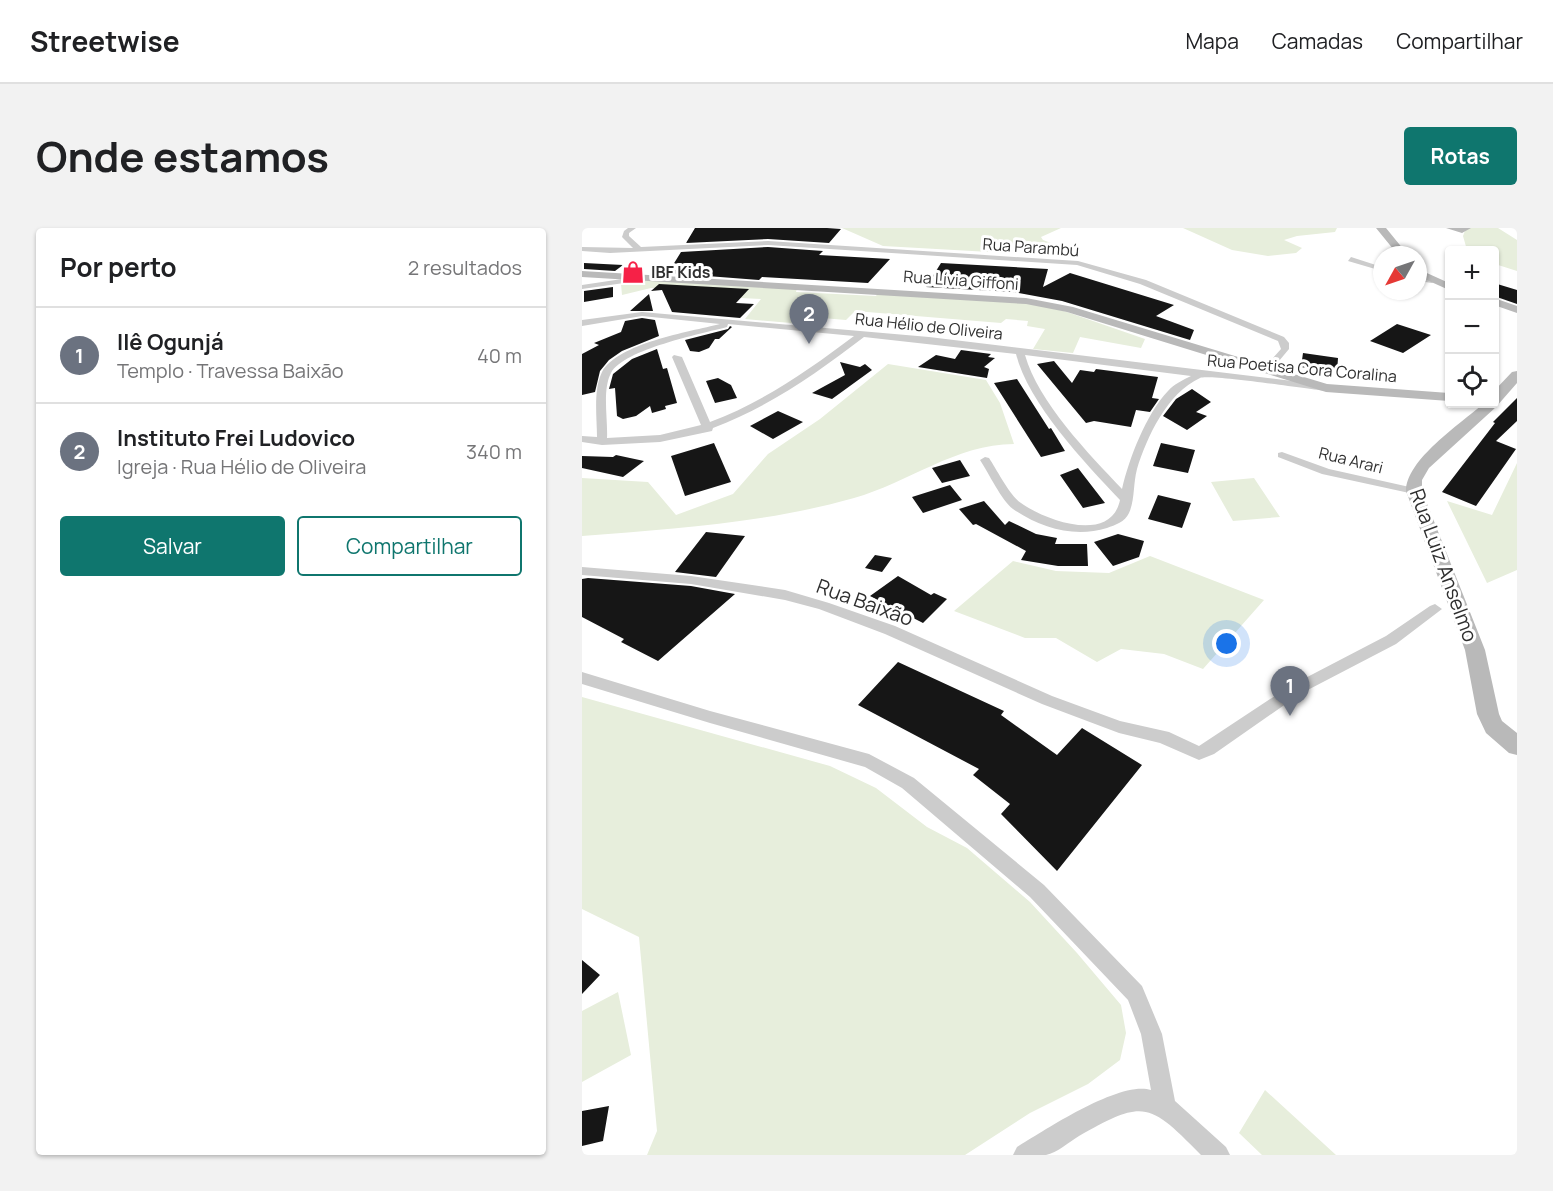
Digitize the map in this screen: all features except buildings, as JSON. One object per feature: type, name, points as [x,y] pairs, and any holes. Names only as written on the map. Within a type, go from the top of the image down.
[{"type":"street","points":[[633,228],[626,232],[625,237],[639,249]]},
{"type":"street","points":[[1381,228],[1396,246]]},
{"type":"street","name":"Rua Parambú","points":[[582,249],[610,251],[762,243],[1078,263],[1143,282],[1281,339],[1285,344],[1285,349],[1266,371]]},
{"type":"street","points":[[1351,259],[1373,266]]},
{"type":"street","name":"Rua Lívia Giffoni","points":[[582,274],[1042,303],[1069,309],[1326,388]]},
{"type":"street","points":[[582,287],[650,277]]},
{"type":"street","points":[[1427,278],[1432,281]]},
{"type":"street","points":[[1427,280],[1445,286]]},
{"type":"street","points":[[1499,303],[1517,310]]},
{"type":"street","name":"Rua Hélio de Oliveira","points":[[584,323],[642,314],[1020,351],[1201,375]]},
{"type":"street","points":[[602,442],[605,378],[611,364],[618,358],[636,350],[735,322]]},
{"type":"street","points":[[582,440],[650,441],[708,429],[729,421],[773,395],[831,358],[862,334]]},
{"type":"street","points":[[1020,351],[1024,369],[1082,452],[1127,501]]},
{"type":"street","points":[[677,357],[708,429]]},
{"type":"street","name":"Rua Poetisa Cora Coralina","points":[[985,460],[1015,505],[1052,524],[1074,529],[1104,526],[1123,513],[1132,469],[1156,415],[1170,394],[1201,375],[1326,388],[1445,397]]},
{"type":"street","name":"Rua Luiz Anselmo","points":[[1499,395],[1517,375]]},
{"type":"street","name":"Rua Luiz Anselmo","points":[[1485,408],[1423,465],[1414,480],[1414,491],[1469,633],[1488,714],[1494,727],[1517,746]]},
{"type":"street","name":"Rua Arari","points":[[1282,455],[1326,472],[1414,491]]},
{"type":"street","name":"Rua Baixão","points":[[582,571],[691,580],[784,596],[824,606],[879,626],[1047,700],[1119,727],[1162,738],[1198,753],[1215,745],[1295,690],[1409,629],[1435,609]]},
{"type":"street","points":[[582,678],[868,761],[908,783],[1037,891],[1135,993],[1145,1011],[1157,1051],[1165,1107]]},
{"type":"street","points":[[1025,1155],[1124,1101],[1144,1098],[1165,1107],[1218,1155]]},
{"type":"green space","points":[[842,228],[1061,228],[1041,237],[1051,243],[1037,250],[1020,248],[1004,242],[988,244],[990,252],[883,246]]},
{"type":"green space","points":[[1183,228],[1337,228],[1335,232],[1297,236],[1284,240],[1302,248],[1296,253],[1268,256],[1232,250]]},
{"type":"green space","points":[[1466,228],[1498,228],[1517,240],[1517,271],[1499,265],[1499,246],[1466,246],[1463,236]]},
{"type":"green space","points":[[653,279],[797,288],[796,292],[876,296],[878,293],[1032,303],[1067,312],[1145,339],[1141,348],[1080,337],[1073,353],[1033,349],[1045,329],[1027,326],[1028,321],[1006,319],[1001,323],[855,311],[846,320],[822,318],[814,325],[745,319],[761,299],[678,295],[685,289],[651,288],[622,295],[621,284]]},
{"type":"green space","points":[[888,364],[986,380],[1000,403],[1014,444],[972,450],[874,491],[821,507],[720,524],[582,536],[582,478],[648,482],[676,515],[733,494],[768,454],[820,419]]},
{"type":"green space","points":[[1517,463],[1517,570],[1487,583],[1447,501],[1492,515]]},
{"type":"green space","points":[[1254,478],[1280,517],[1233,521],[1211,482]]},
{"type":"green space","points":[[1150,556],[1264,600],[1203,669],[1164,654],[1121,649],[1097,662],[1056,638],[1025,638],[954,611],[1013,561],[1056,571],[1109,573]]},
{"type":"green space","points":[[582,697],[830,766],[876,788],[927,827],[967,848],[1030,902],[1121,1005],[1126,1033],[1120,1060],[1088,1084],[1030,1113],[965,1155],[647,1155],[657,1131],[639,937],[582,909]]},
{"type":"green space","points":[[618,992],[631,1055],[582,1082],[582,1011]]},
{"type":"green space","points":[[1265,1090],[1336,1155],[1262,1155],[1239,1133]]},
{"type":"place","name":"IBF Kids","points":[[633,272]]},
{"type":"place","name":"Instituto Frei Ludovico","points":[[809,344]]},
{"type":"place","name":"Ilê Ogunjá","points":[[1290,716]]}]
